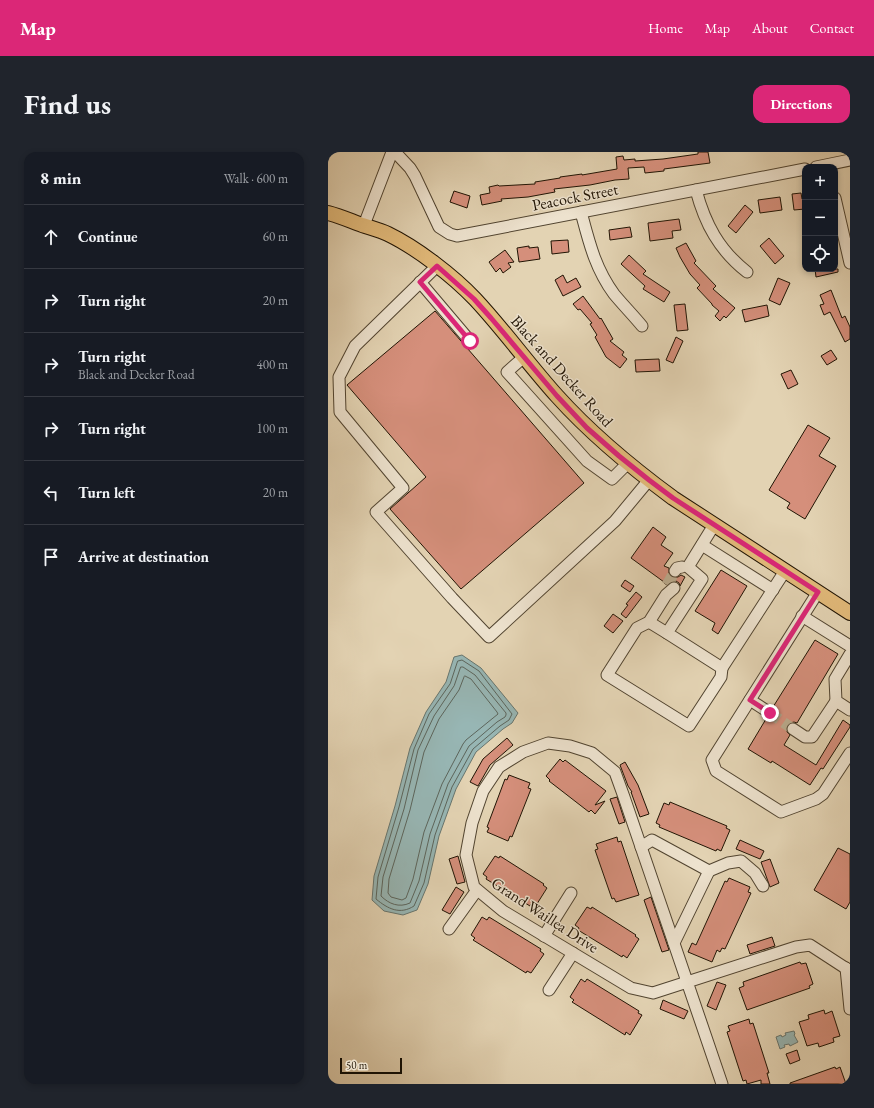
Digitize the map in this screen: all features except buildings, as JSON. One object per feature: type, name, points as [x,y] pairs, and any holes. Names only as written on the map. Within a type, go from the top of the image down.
[{"type":"main road","name":"Black and Decker Road","points":[[328,213],[388,233],[437,266],[474,299],[557,396],[587,428],[628,463],[673,498],[850,613]]},
{"type":"street","name":"Peacock Street","points":[[394,152],[410,168],[415,176],[439,227],[450,234],[457,236],[802,170]]},
{"type":"street","points":[[364,225],[394,152]]},
{"type":"street","points":[[835,164],[850,160]]},
{"type":"street","points":[[696,190],[700,207],[715,238],[724,251],[747,272]]},
{"type":"street","points":[[835,200],[850,263]]},
{"type":"street","points":[[581,212],[590,248],[605,280],[614,294],[642,326]]},
{"type":"street","points":[[437,266],[355,346],[340,378],[340,412],[403,488],[376,512],[488,637],[615,521],[649,480]]},
{"type":"street","points":[[420,282],[470,341]]},
{"type":"street","points":[[524,357],[507,372],[587,461],[612,479],[628,463]]},
{"type":"street","points":[[667,633],[702,579],[681,570],[702,544],[714,525]]},
{"type":"street","points":[[702,544],[773,590]]},
{"type":"street","points":[[669,589],[649,622],[636,628],[607,675],[689,726],[721,677],[722,668],[785,571]]},
{"type":"street","points":[[818,592],[712,760],[716,771],[781,812],[816,799],[823,794],[850,753]]},
{"type":"street","points":[[802,616],[850,646]]},
{"type":"street","points":[[649,622],[722,668]]},
{"type":"street","points":[[793,729],[805,737],[812,737],[836,701],[835,678],[850,654]]},
{"type":"street","points":[[750,700],[770,713]]},
{"type":"street","points":[[836,701],[850,710]]},
{"type":"street","name":"Grand Waillea Drive","points":[[722,1084],[687,982],[674,944],[641,847],[615,772],[592,754],[570,746],[548,744],[523,752],[499,767],[483,791],[472,823],[466,855],[474,887],[503,910],[632,988],[653,993],[687,982],[796,947],[810,945],[848,970]]},
{"type":"street","points":[[641,847],[652,840],[709,871]]},
{"type":"street","points":[[674,944],[709,871],[728,863],[741,861],[755,873],[764,886]]},
{"type":"street","points":[[450,929],[478,890]]},
{"type":"street","points":[[544,936],[571,893]]},
{"type":"street","points":[[549,990],[573,953]]},
{"type":"street","points":[[848,970],[850,1009]]},
{"type":"water","points":[[462,655],[481,668],[518,713],[512,723],[476,752],[456,789],[439,836],[428,884],[417,910],[403,915],[384,911],[372,900],[374,876],[395,806],[410,748],[426,712],[446,682],[454,657]]},
{"type":"water","points":[[794,1031],[794,1035],[798,1042],[790,1046],[789,1044],[784,1045],[785,1047],[780,1049],[776,1037],[781,1035],[782,1037],[786,1035],[785,1033]]},
{"type":"tunnel","points":[[667,585],[675,571]]},
{"type":"tunnel","points":[[770,713],[793,729]]},
{"type":"route","points":[[470,341],[420,282],[437,266],[474,299],[557,396],[587,428],[619,456],[673,498],[818,592],[750,700],[770,713]]}]
